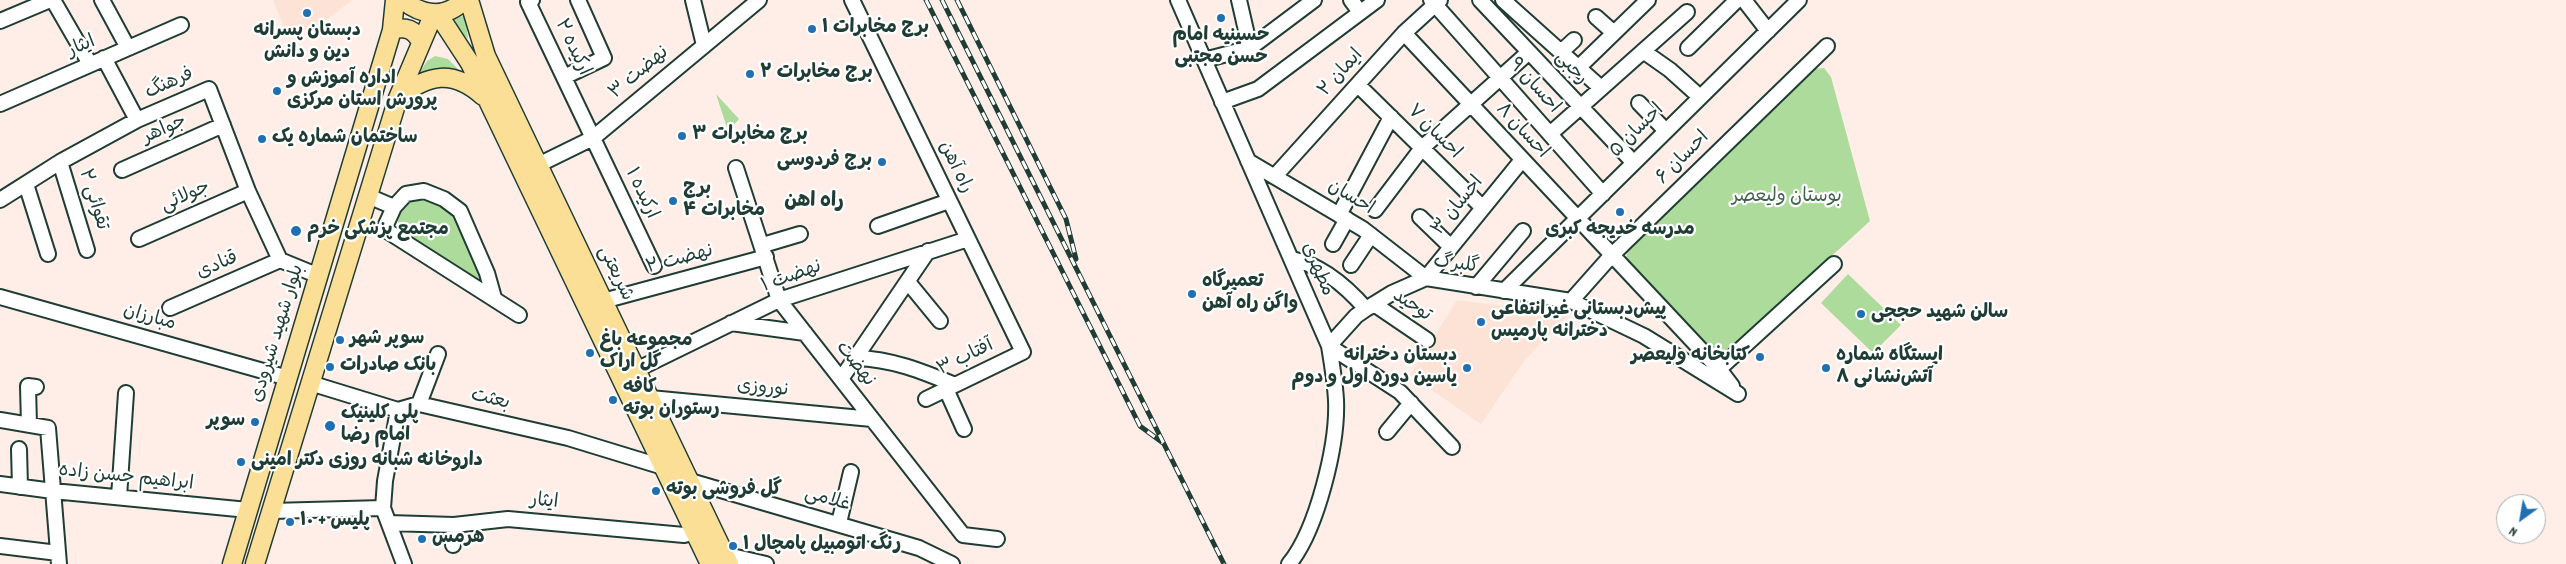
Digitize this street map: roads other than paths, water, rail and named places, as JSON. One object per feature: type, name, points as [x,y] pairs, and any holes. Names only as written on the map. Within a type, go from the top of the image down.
[{"type":"main road","name":"بلوار شهید شیرودی","points":[[232,564],[392,30],[395,0]]},
{"type":"main road","points":[[403,0],[413,8],[436,13],[449,11],[464,0]]},
{"type":"main road","name":"شریعتی","points":[[469,0],[486,56],[728,561]]},
{"type":"main road","points":[[255,564],[398,98],[420,42],[436,13]]},
{"type":"main road","name":"شریعتی","points":[[436,13],[470,63],[710,564]]},
{"type":"main road","points":[[392,30],[410,29],[417,34],[420,42]]},
{"type":"main road","points":[[470,63],[471,55],[475,52],[479,51],[486,56]]},
{"type":"main road","points":[[398,98],[411,87],[428,79],[440,77],[454,78],[472,86],[488,100]]},
{"type":"street","points":[[2,16],[51,0],[90,64]]},
{"type":"street","name":"ایثار","points":[[0,104],[128,48],[102,0]]},
{"type":"street","points":[[564,77],[604,58],[578,0]]},
{"type":"street","points":[[693,0],[704,45]]},
{"type":"street","name":"نهضت ۳","points":[[538,165],[593,138],[759,0]]},
{"type":"street","name":"راه آهن","points":[[852,0],[1022,352]]},
{"type":"street","name":"مطهری","points":[[1178,0],[1329,346],[1336,402],[1331,451],[1321,494],[1310,527],[1296,555],[1289,564]]},
{"type":"street","points":[[1239,0],[1250,48]]},
{"type":"street","points":[[1204,60],[1250,48],[1314,0]]},
{"type":"street","points":[[1351,0],[1360,12]]},
{"type":"street","points":[[1222,102],[1258,89],[1377,0]]},
{"type":"street","name":"رجبی","points":[[1480,0],[1634,163]]},
{"type":"street","points":[[1579,67],[1648,0]]},
{"type":"street","points":[[1688,48],[1737,0]]},
{"type":"street","points":[[1744,0],[1768,31]]},
{"type":"street","name":"احسان ۵","points":[[1504,291],[1799,0]]},
{"type":"street","name":"ارکیده ۲","points":[[530,1],[593,138]]},
{"type":"street","name":"رجبی","points":[[1505,1],[1602,88]]},
{"type":"street","name":"ایمان ۲","points":[[1275,176],[1404,33],[1435,2]]},
{"type":"street","name":"احسان ۹","points":[[1435,2],[1500,79],[1603,194]]},
{"type":"street","points":[[1550,134],[1687,12]]},
{"type":"street","points":[[1596,18],[1614,33]]},
{"type":"street","points":[[128,48],[181,25]]},
{"type":"street","name":"احسان ۸","points":[[1404,33],[1577,220],[1719,369],[1738,394]]},
{"type":"street","points":[[1561,52],[1574,40]]},
{"type":"street","name":"احسان ۶","points":[[1571,301],[1611,256],[1827,46]]},
{"type":"street","points":[[1643,51],[1670,70],[1700,97]]},
{"type":"street","points":[[1375,210],[1422,148],[1529,52]]},
{"type":"street","points":[[104,58],[137,120]]},
{"type":"street","name":"احسان ۷","points":[[1358,85],[1482,207]]},
{"type":"street","name":"فرهنگ","points":[[0,200],[60,162],[137,120],[209,89],[248,191],[280,260]]},
{"type":"street","points":[[1639,102],[1666,131]]},
{"type":"street","points":[[1333,244],[1343,217],[1391,117]]},
{"type":"street","name":"جواهر","points":[[122,170],[223,125]]},
{"type":"street","name":"ارکیده ۱","points":[[593,138],[654,266]]},
{"type":"street","name":"احسان ۳","points":[[1426,278],[1522,160]]},
{"type":"street","name":"احسان","points":[[1248,161],[1371,235],[1426,278]]},
{"type":"street","name":"تقوائی ۲","points":[[60,162],[87,250]]},
{"type":"street","name":"نهضت","points":[[736,168],[779,300],[963,535],[997,539]]},
{"type":"street","points":[[26,184],[48,254]]},
{"type":"street","name":"جولائی","points":[[139,239],[248,191]]},
{"type":"street","points":[[494,298],[487,273],[460,211],[444,198],[424,191],[406,194],[394,207],[384,230],[519,315]]},
{"type":"street","points":[[368,196],[394,207]]},
{"type":"street","points":[[878,226],[949,201]]},
{"type":"street","points":[[1420,217],[1451,246]]},
{"type":"street","points":[[1476,287],[1523,231]]},
{"type":"street","name":"نهضت ۲","points":[[603,300],[764,251],[800,234]]},
{"type":"street","points":[[1350,265],[1371,235]]},
{"type":"street","name":"نهضت ۱","points":[[636,370],[779,300],[968,239]]},
{"type":"street","points":[[841,379],[928,251]]},
{"type":"street","name":"توحید","points":[[1292,259],[1305,262],[1336,279],[1370,306],[1427,340]]},
{"type":"street","points":[[280,260],[319,276]]},
{"type":"street","name":"قنادی","points":[[170,308],[280,260]]},
{"type":"street","points":[[1719,369],[1834,264]]},
{"type":"street","name":"گلبرگ","points":[[1329,346],[1356,316],[1370,306],[1392,293],[1426,278],[1571,301],[1644,336],[1738,394]]},
{"type":"street","points":[[908,282],[940,320]]},
{"type":"street","name":"مبارزان","points":[[0,298],[288,378]]},
{"type":"street","points":[[731,323],[805,333]]},
{"type":"street","points":[[1329,346],[1400,392],[1452,447]]},
{"type":"street","name":"آفتاب ۳","points":[[926,399],[1022,352]]},
{"type":"street","points":[[419,404],[438,354]]},
{"type":"street","points":[[856,358],[877,359],[911,367],[950,387],[964,429]]},
{"type":"street","points":[[310,383],[398,410],[385,481],[383,508],[404,564]]},
{"type":"street","points":[[29,425],[28,386],[36,386]]},
{"type":"street","points":[[119,497],[126,393]]},
{"type":"street","name":"نوروزی","points":[[650,398],[872,419]]},
{"type":"street","points":[[1387,432],[1411,403]]},
{"type":"street","name":"بعثت","points":[[398,410],[419,404],[568,438],[663,467]]},
{"type":"street","points":[[0,420],[48,428],[58,558],[0,546]]},
{"type":"street","points":[[19,449],[20,487]]},
{"type":"street","points":[[839,523],[851,472]]},
{"type":"street","name":"غلامی","points":[[690,481],[839,523],[919,548],[952,564]]},
{"type":"street","name":"ابراهیم حسن زاده","points":[[0,484],[248,510]]},
{"type":"street","points":[[271,511],[383,508]]},
{"type":"street","name":"ایثار","points":[[389,523],[454,525],[508,519],[684,535],[694,532]]},
{"type":"street","points":[[453,545],[454,525]]},
{"type":"street","points":[[728,561],[743,558],[766,564]]},
{"type":"railway","points":[[926,0],[1140,426],[1163,443]]},
{"type":"railway","points":[[942,0],[1224,564]]},
{"type":"railway","points":[[957,0],[1066,219],[1076,259]]},
{"type":"place","name":"دبستان پسرانه دین و دانش","points":[[307,13]]},
{"type":"place","name":"حسینیه امام حسن مجتبی","points":[[1221,18]]},
{"type":"place","name":"برج مخابرات ۱","points":[[812,29]]},
{"type":"place","name":"برج مخابرات ۲","points":[[750,74]]},
{"type":"place","name":"اداره آموزش و پرورش استان مرکزی","points":[[277,91]]},
{"type":"place","name":"برج مخابرات ۳","points":[[682,136]]},
{"type":"place","name":"ساختمان شماره یک","points":[[262,139]]},
{"type":"place","name":"برج فردوسی","points":[[882,162]]},
{"type":"place","name":"برج مخابرات ۴","points":[[673,201]]},
{"type":"place","name":"مدرسه خدیجه کبری","points":[[1620,212]]},
{"type":"place","name":"مجتمع پزشکی خرم","points":[[296,231]]},
{"type":"place","name":"تعمیرگاه واگن راه آهن","points":[[1192,294]]},
{"type":"place","name":"سالن شهید حججی","points":[[1861,314]]},
{"type":"place","name":"پیش‌دبستانی غیرانتفاعی دخترانه پارمیس","points":[[1481,322]]},
{"type":"place","name":"سوپر شهر","points":[[340,340]]},
{"type":"place","name":"مجموعه باغ گل اراک","points":[[590,353]]},
{"type":"place","name":"کتابخانه ولیعصر","points":[[1760,357]]},
{"type":"place","name":"بانک صادرات","points":[[330,367]]},
{"type":"place","name":"دبستان دخترانه یاسین دوره اول و دوم","points":[[1467,368]]},
{"type":"place","name":"ایستگاه شماره ۸ آتش‌نشانی","points":[[1826,368]]},
{"type":"place","name":"کافه رستوران بوته","points":[[613,400]]},
{"type":"place","name":"سوپر","points":[[255,422]]},
{"type":"place","name":"پلی کلینیک امام رضا","points":[[330,426]]},
{"type":"place","name":"داروخانه شبانه روزی دکتر امینی","points":[[241,462]]},
{"type":"place","name":"گل فروشی بوته","points":[[656,491]]},
{"type":"place","name":"پلیس + ۱۰","points":[[290,522]]},
{"type":"place","name":"هرمس","points":[[422,539]]},
{"type":"place","name":"رنگ اتومبیل پامچال ۱","points":[[733,546]]},
{"type":"district","name":"راه اهن","points":[[814,203]]},
{"type":"park label","name":"بوستان ولیعصر","points":[[1787,198]]}]
